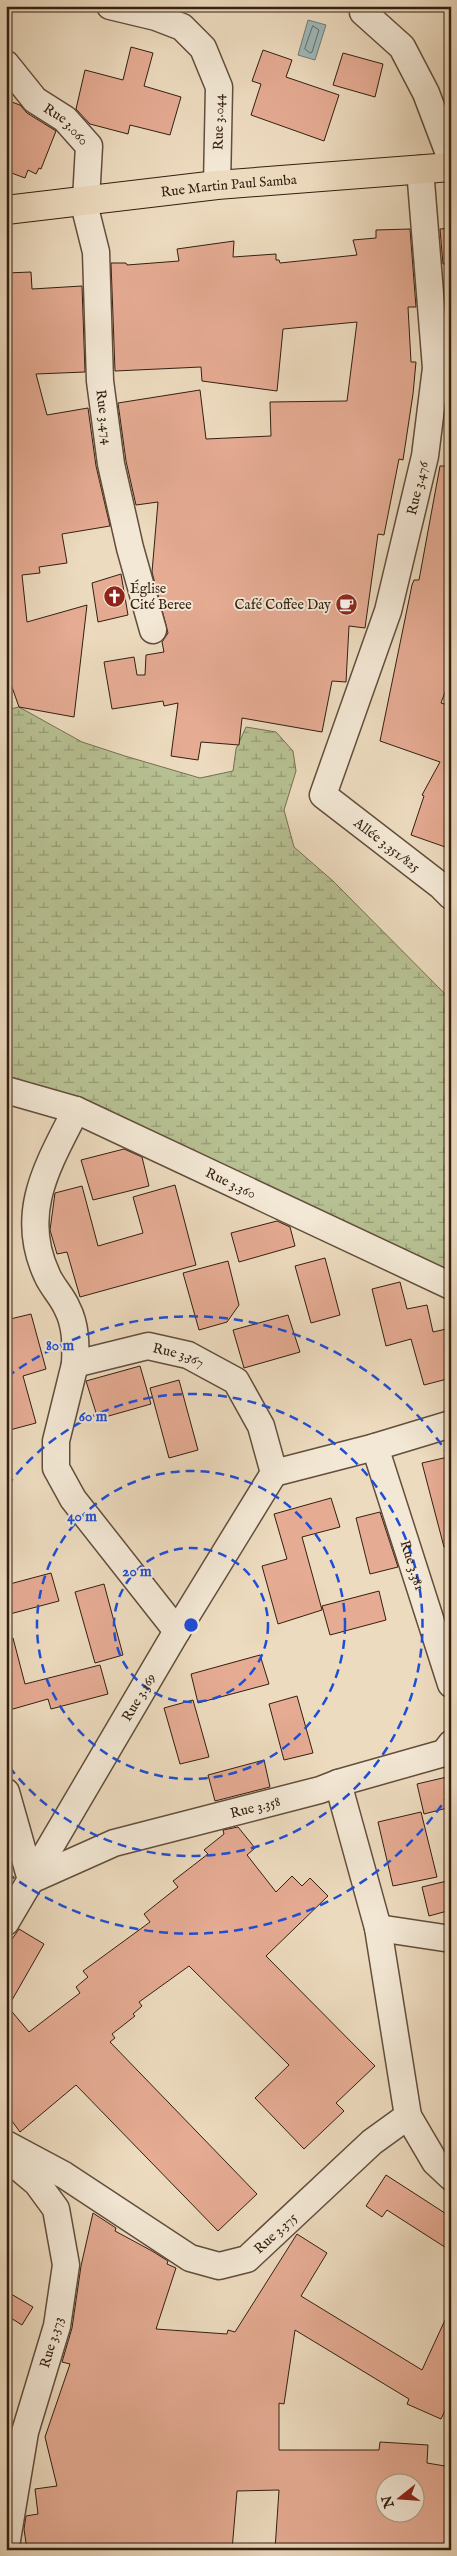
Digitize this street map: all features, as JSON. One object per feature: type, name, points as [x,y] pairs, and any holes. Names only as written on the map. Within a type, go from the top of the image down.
[{"type":"main road","name":"Rue Martin Paul Samba","points":[[6,210],[217,184],[451,167]]},
{"type":"street","name":"Rue 3.044","points":[[110,6],[156,17],[182,27],[203,48],[219,87],[217,184]]},
{"type":"street","points":[[363,12],[402,47],[426,93],[451,158]]},
{"type":"street","name":"Rue 3.060","points":[[6,64],[35,100],[65,119],[89,146],[84,200]]},
{"type":"street","name":"Rue 3.476","points":[[323,795],[388,611],[425,456],[436,368],[420,168]]},
{"type":"street","name":"Rue 3.474","points":[[84,200],[96,252],[100,381],[111,464],[130,548],[153,630]]},
{"type":"street","name":"Allée 3.351/825","points":[[323,795],[441,886],[451,896]]},
{"type":"street","name":"Rue 3.360","points":[[6,1090],[76,1110],[451,1286]]},
{"type":"street","points":[[76,1110],[43,1176],[34,1214],[38,1250],[47,1276],[68,1309],[76,1338],[74,1364],[56,1441],[56,1468],[73,1499],[177,1631]]},
{"type":"street","name":"Rue 3.367","points":[[74,1364],[148,1346],[188,1355],[236,1381],[260,1426],[274,1474]]},
{"type":"street","points":[[274,1474],[451,1424]]},
{"type":"street","name":"Rue 3.381","points":[[375,1447],[451,1684]]},
{"type":"street","name":"Rue 3.369","points":[[6,1922],[177,1631],[274,1474]]},
{"type":"street","points":[[451,1744],[444,1753],[338,1783],[378,1928],[408,2116],[435,2162],[451,2176]]},
{"type":"street","name":"Rue 3.358","points":[[31,1880],[114,1843],[320,1790],[338,1783]]},
{"type":"street","points":[[6,1792],[31,1880]]},
{"type":"street","points":[[378,1928],[449,1938]]},
{"type":"street","name":"Rue 3.375","points":[[6,2144],[64,2174],[190,2258],[219,2266],[246,2259],[372,2142],[408,2116]]},
{"type":"street","name":"Rue 3.373","points":[[6,2157],[37,2183],[56,2209],[66,2265],[57,2326],[25,2432],[6,2546]]},
{"type":"green space","points":[[19,707],[82,742],[200,778],[233,771],[236,749],[246,727],[276,732],[293,751],[296,771],[284,810],[294,847],[333,881],[451,1000],[451,1283],[6,1080],[6,710]]},
{"type":"water","points":[[308,20],[326,25],[315,60],[298,55]]},
{"type":"building","points":[[131,47],[153,53],[144,86],[181,97],[170,135],[130,125],[128,134],[90,124],[76,109],[85,70],[123,80]]},
{"type":"building","points":[[263,50],[292,60],[286,77],[339,95],[324,141],[251,115],[261,84],[252,81]]},
{"type":"building","points":[[343,53],[383,64],[375,97],[333,85]]},
{"type":"building","points":[[6,100],[20,105],[27,113],[56,131],[41,169],[39,168],[36,174],[28,170],[25,178],[6,171]]},
{"type":"building","points":[[451,228],[451,264],[443,264],[440,229]]},
{"type":"building","points":[[410,229],[416,307],[408,307],[411,362],[416,362],[413,394],[403,460],[399,459],[384,535],[378,534],[365,628],[349,626],[346,682],[332,681],[322,732],[242,718],[239,745],[201,742],[198,760],[171,756],[178,703],[164,706],[163,701],[112,709],[104,662],[134,657],[137,675],[145,675],[146,655],[164,652],[162,642],[168,633],[152,572],[158,502],[136,505],[126,461],[118,403],[200,390],[206,439],[271,436],[270,402],[347,401],[357,322],[283,329],[277,391],[202,381],[201,367],[115,371],[111,263],[126,263],[127,265],[179,261],[177,249],[234,241],[233,257],[276,254],[276,260],[279,260],[280,263],[357,255],[353,240],[376,238],[376,230]]},
{"type":"building","points":[[31,272],[32,289],[82,286],[85,372],[36,374],[47,415],[88,408],[96,466],[110,526],[62,534],[67,563],[39,567],[40,573],[22,575],[27,622],[87,605],[74,717],[19,707],[6,670],[6,273]]},
{"type":"building","points":[[440,466],[451,466],[451,676],[441,703],[451,706],[451,849],[411,835],[424,796],[422,795],[440,762],[380,741],[412,585],[414,580],[419,580]]},
{"type":"building","points":[[121,574],[128,615],[98,622],[92,583]]},
{"type":"building","points":[[124,1149],[142,1157],[149,1186],[93,1200],[81,1160]]},
{"type":"building","points":[[175,1185],[196,1265],[80,1297],[67,1252],[57,1254],[50,1230],[55,1193],[82,1186],[98,1246],[143,1233],[133,1197]]},
{"type":"building","points":[[277,1221],[290,1227],[295,1246],[239,1262],[231,1233]]},
{"type":"building","points":[[325,1258],[340,1315],[311,1323],[295,1266]]},
{"type":"building","points":[[228,1261],[239,1305],[227,1322],[199,1330],[183,1273]]},
{"type":"building","points":[[400,1282],[407,1309],[427,1305],[433,1332],[451,1328],[451,1378],[424,1385],[411,1339],[386,1346],[372,1289]]},
{"type":"building","points":[[31,1314],[46,1369],[23,1376],[36,1423],[6,1431],[6,1320]]},
{"type":"building","points":[[288,1315],[300,1352],[244,1368],[233,1330]]},
{"type":"building","points":[[140,1366],[151,1404],[98,1419],[86,1381]]},
{"type":"building","points":[[179,1380],[198,1450],[169,1458],[150,1388]]},
{"type":"building","points":[[448,1457],[451,1470],[451,1546],[444,1547],[422,1463]]},
{"type":"building","points":[[331,1498],[340,1527],[302,1537],[322,1610],[278,1624],[262,1566],[287,1559],[274,1514]]},
{"type":"building","points":[[380,1512],[398,1567],[370,1574],[356,1518]]},
{"type":"building","points":[[51,1573],[59,1601],[6,1615],[6,1585]]},
{"type":"building","points":[[104,1584],[123,1655],[95,1663],[75,1592]]},
{"type":"building","points":[[379,1591],[386,1620],[330,1635],[322,1606]]},
{"type":"building","points":[[13,1638],[25,1684],[100,1665],[108,1694],[51,1709],[48,1699],[6,1711],[6,1639]]},
{"type":"building","points":[[260,1655],[269,1684],[198,1703],[191,1674]]},
{"type":"building","points":[[297,1696],[313,1753],[284,1760],[269,1704]]},
{"type":"building","points":[[193,1700],[209,1757],[180,1764],[164,1708]]},
{"type":"building","points":[[264,1760],[270,1787],[215,1801],[208,1775]]},
{"type":"building","points":[[451,1776],[451,1807],[424,1814],[417,1784]]},
{"type":"building","points":[[421,1812],[437,1877],[393,1886],[378,1822]]},
{"type":"building","points":[[238,1827],[255,1848],[247,1855],[276,1892],[292,1876],[302,1886],[310,1878],[328,1896],[266,1956],[375,2066],[336,2103],[344,2111],[304,2149],[255,2098],[289,2065],[189,1966],[139,2002],[142,2006],[133,2014],[135,2016],[112,2034],[115,2038],[110,2042],[257,2194],[218,2231],[76,2085],[20,2132],[6,2113],[6,1948],[19,1929],[44,1944],[8,2007],[29,2032],[80,1993],[76,1987],[88,1977],[83,1971],[150,1922],[144,1914],[178,1887],[173,1881],[208,1854],[204,1850],[224,1834],[223,1830]]},
{"type":"building","points":[[451,1880],[451,1910],[429,1916],[422,1887]]},
{"type":"building","points":[[386,2175],[451,2217],[451,2251],[387,2210],[382,2217],[366,2206]]},
{"type":"building","points":[[93,2213],[116,2228],[115,2231],[152,2251],[168,2261],[167,2264],[176,2268],[156,2329],[227,2334],[228,2330],[235,2332],[297,2234],[327,2253],[301,2296],[422,2370],[451,2307],[451,2398],[441,2419],[407,2404],[409,2399],[295,2330],[284,2404],[279,2403],[279,2450],[379,2450],[380,2442],[428,2445],[427,2463],[451,2467],[451,2550],[275,2550],[279,2490],[237,2491],[232,2550],[27,2550],[24,2529],[26,2516],[38,2514],[35,2489],[57,2486],[45,2437],[70,2364],[62,2362],[72,2328],[81,2266]]},
{"type":"building","points":[[6,2291],[33,2307],[22,2325],[6,2315]]},
{"type":"place","name":"Église Cité Beree","points":[[114,596]]},
{"type":"place","name":"Café Coffee Day","points":[[347,604]]}]
